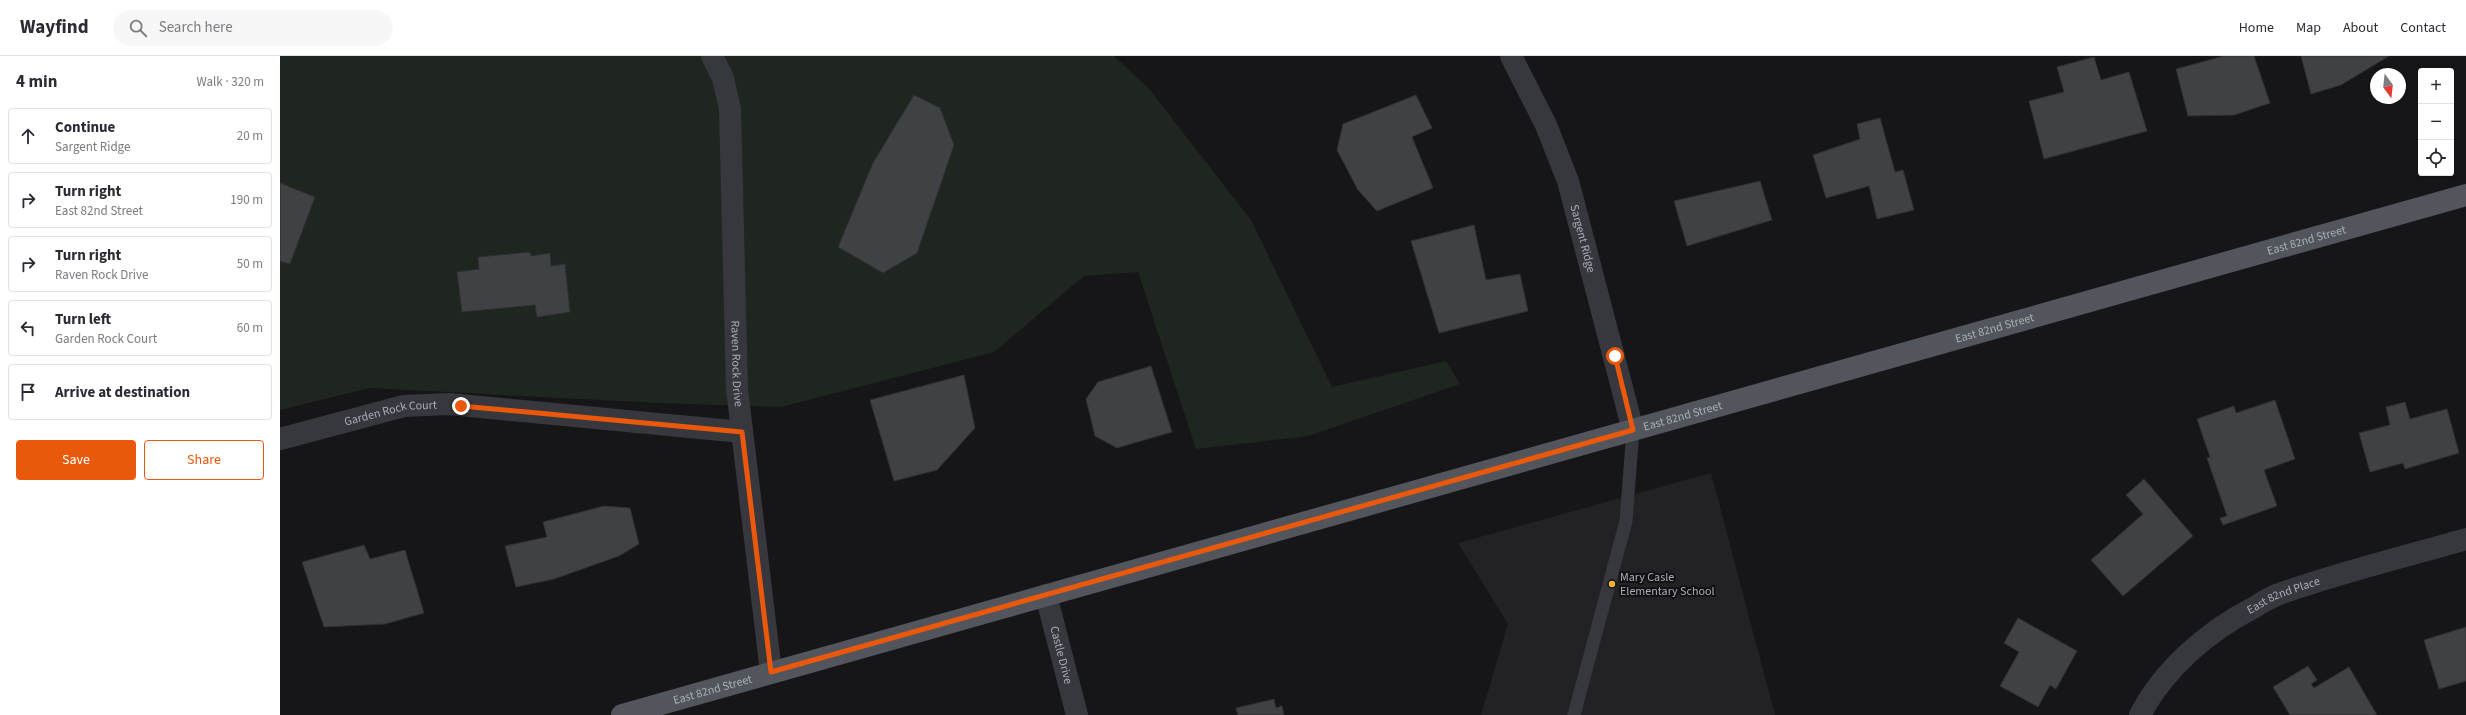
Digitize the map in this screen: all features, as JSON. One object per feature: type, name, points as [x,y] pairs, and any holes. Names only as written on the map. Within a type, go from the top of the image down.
[{"type":"main road","name":"East 82nd Street","points":[[622,715],[2466,196]]},
{"type":"street","name":"Raven Rock Drive","points":[[712,56],[723,78],[730,109],[737,389],[771,672]]},
{"type":"street","name":"Sargent Ridge","points":[[1511,56],[1546,125],[1568,181],[1633,430]]},
{"type":"street","name":"Garden Rock Court","points":[[280,439],[404,406],[450,404],[742,432]]},
{"type":"street","name":"East 82nd Place","points":[[2140,715],[2170,671],[2203,640],[2240,614],[2280,594],[2308,584],[2466,539]]},
{"type":"street","name":"Castle Drive","points":[[1046,595],[1077,715]]},
{"type":"lane","points":[[1574,715],[1626,521],[1633,430]]},
{"type":"shaded area","points":[[280,56],[1114,56],[1150,90],[1251,220],[1332,387],[1446,361],[1460,384],[1308,436],[1196,449],[1138,272],[1084,276],[994,352],[781,407],[659,403],[370,388],[280,410]]},
{"type":"shaded area","name":"Mary Casle Elementary School","points":[[1711,473],[1775,715],[1481,715],[1508,624],[1458,543]]},
{"type":"building","points":[[2224,56],[2254,56],[2270,103],[2234,115],[2188,116],[2176,69]]},
{"type":"building","points":[[2301,56],[2389,56],[2341,85],[2311,94]]},
{"type":"building","points":[[2094,57],[2101,80],[2129,72],[2147,131],[2044,159],[2029,101],[2064,92],[2057,67]]},
{"type":"building","points":[[914,95],[940,108],[954,145],[917,253],[883,273],[838,247],[873,163]]},
{"type":"building","points":[[1416,95],[1432,128],[1412,137],[1433,188],[1377,211],[1358,190],[1337,150],[1343,124]]},
{"type":"building","points":[[1880,118],[1895,172],[1903,170],[1914,210],[1877,219],[1869,186],[1826,198],[1813,155],[1860,139],[1857,124]]},
{"type":"building","points":[[1760,181],[1772,220],[1687,246],[1674,201]]},
{"type":"building","points":[[280,183],[315,197],[290,264],[280,261]]},
{"type":"building","points":[[1474,225],[1486,280],[1520,274],[1528,311],[1439,333],[1411,241]]},
{"type":"building","points":[[530,252],[531,256],[550,253],[551,266],[565,264],[570,312],[537,317],[535,305],[462,312],[457,272],[479,269],[478,257]]},
{"type":"building","points":[[1151,366],[1172,432],[1117,448],[1095,436],[1086,399],[1098,382]]},
{"type":"building","points":[[964,375],[975,428],[937,470],[894,481],[870,400]]},
{"type":"building","points":[[2275,400],[2295,459],[2264,470],[2277,506],[2223,525],[2220,518],[2227,516],[2207,458],[2210,457],[2197,419],[2234,406],[2236,413]]},
{"type":"building","points":[[2405,402],[2410,419],[2447,409],[2459,453],[2405,469],[2403,463],[2370,472],[2359,433],[2390,425],[2386,407]]},
{"type":"building","points":[[2144,479],[2193,536],[2123,596],[2091,560],[2143,514],[2126,495]]},
{"type":"building","points":[[604,506],[630,508],[639,544],[619,556],[554,579],[516,587],[505,546],[547,537],[543,522]]},
{"type":"building","points":[[364,545],[370,559],[405,550],[424,613],[385,624],[324,627],[302,562]]},
{"type":"building","points":[[2018,618],[2077,651],[2056,689],[2050,685],[2038,707],[2000,686],[2019,652],[2004,643]]},
{"type":"building","points":[[2466,627],[2466,681],[2439,689],[2424,640]]},
{"type":"building","points":[[2308,666],[2317,680],[2311,684],[2314,688],[2349,667],[2377,715],[2290,715],[2273,687]]},
{"type":"building","points":[[1274,699],[1276,708],[1282,706],[1284,715],[1238,715],[1236,708]]},
{"type":"place","name":"Mary Casle Elementary School","points":[[1612,584]]},
{"type":"route","points":[[461,406],[742,432],[771,672],[1633,430],[1615,356]]}]
